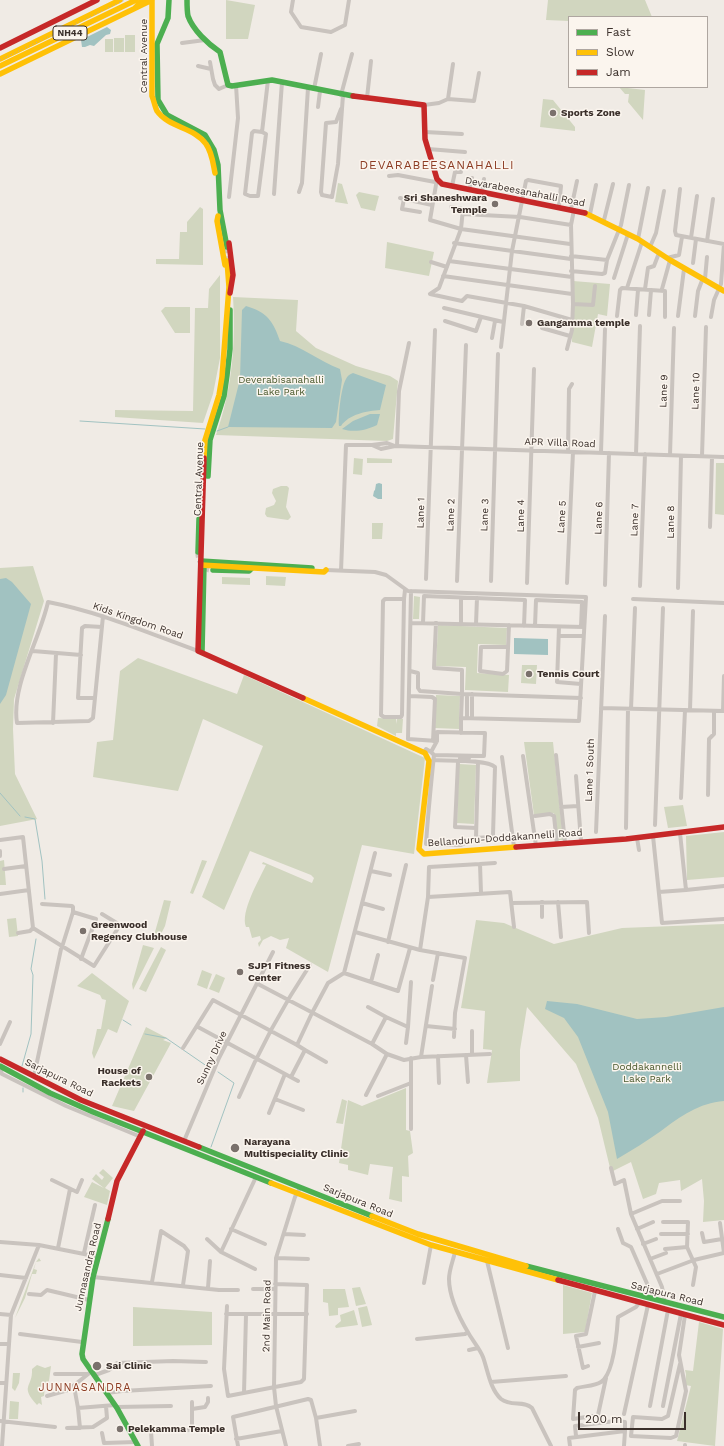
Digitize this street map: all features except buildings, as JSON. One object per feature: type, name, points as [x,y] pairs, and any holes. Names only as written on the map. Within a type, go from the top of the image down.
[{"type":"main road","points":[[0,48],[97,0]]},
{"type":"main road","name":"NH44","points":[[0,55],[112,0]]},
{"type":"main road","points":[[0,59],[120,0]]},
{"type":"main road","name":"NH44","points":[[0,66],[136,0]]},
{"type":"main road","points":[[135,8],[143,0]]},
{"type":"main road","points":[[0,74],[152,0]]},
{"type":"main road","name":"Central Avenue","points":[[152,0],[152,96],[155,108],[166,121],[194,133],[206,144],[214,167],[216,206],[220,217]]},
{"type":"main road","name":"Central Avenue","points":[[169,0],[168,18],[157,44],[159,106],[168,116],[200,130],[210,142],[218,166],[219,207],[226,248]]},
{"type":"main road","points":[[186,0],[188,16],[212,48],[220,52],[228,85],[268,80],[342,95],[424,105],[425,139],[436,180]]},
{"type":"main road","name":"Devarabeesanahalli Road","points":[[436,180],[442,184],[469,190],[559,206],[590,214],[604,220],[684,269],[724,291]]},
{"type":"main road","points":[[220,217],[224,221],[233,266],[233,284],[228,294]]},
{"type":"main road","name":"Central Avenue","points":[[200,652],[210,440],[224,396],[230,349],[228,261]]},
{"type":"main road","name":"Central Avenue","points":[[203,563],[205,440],[219,395],[222,376],[228,294]]},
{"type":"main road","points":[[198,552],[199,519],[203,512]]},
{"type":"main road","points":[[203,563],[324,572],[326,570]]},
{"type":"main road","points":[[214,570],[249,571],[257,566]]},
{"type":"main road","points":[[200,652],[424,752]]},
{"type":"main road","name":"Bellanduru-Doddakannelli Road","points":[[424,752],[429,758],[419,850],[422,853],[637,838],[724,827]]},
{"type":"main road","name":"Sarjapura Road","points":[[0,1058],[142,1134],[256,1177],[299,1191],[436,1241],[556,1277],[594,1291],[724,1324]]},
{"type":"main road","name":"Sarjapura Road","points":[[0,1067],[49,1095],[97,1110],[184,1141],[431,1246],[487,1261],[651,1299],[724,1318]]},
{"type":"main road","name":"Junnasandra Road","points":[[137,1444],[116,1406],[82,1359],[82,1342],[93,1277],[117,1182],[142,1134]]},
{"type":"street","points":[[293,0],[291,12],[301,27],[331,32],[346,25],[349,0]]},
{"type":"street","points":[[182,43],[205,40]]},
{"type":"street","points":[[318,107],[317,90],[321,54]]},
{"type":"street","points":[[340,116],[336,122],[326,123],[321,192],[324,196],[332,197],[338,164],[342,95],[352,54]]},
{"type":"street","points":[[367,98],[371,61]]},
{"type":"street","points":[[210,62],[215,85],[219,89],[228,85]]},
{"type":"street","points":[[448,100],[453,64]]},
{"type":"street","points":[[198,66],[211,69]]},
{"type":"street","points":[[424,105],[448,100],[474,101],[479,73]]},
{"type":"street","points":[[262,132],[268,80]]},
{"type":"street","points":[[274,194],[282,82]]},
{"type":"street","points":[[229,198],[238,118],[236,85]]},
{"type":"street","points":[[299,192],[302,183],[308,88]]},
{"type":"street","points":[[254,131],[262,132],[266,134],[258,196],[246,195],[252,133],[254,131]]},
{"type":"street","points":[[425,132],[462,134]]},
{"type":"street","points":[[428,149],[465,152]]},
{"type":"street","points":[[452,186],[454,173],[456,171],[461,172]]},
{"type":"street","points":[[389,176],[398,175],[436,180],[431,221],[461,229],[516,235],[570,244]]},
{"type":"street","points":[[469,190],[472,178]]},
{"type":"street","points":[[482,192],[484,179]]},
{"type":"street","points":[[501,347],[512,251],[520,217],[525,183],[528,180],[561,186],[559,206]]},
{"type":"street","points":[[567,348],[570,336],[573,304],[570,225],[577,181]]},
{"type":"street","points":[[604,220],[613,184]]},
{"type":"street","points":[[590,214],[596,185]]},
{"type":"street","points":[[571,271],[603,274],[619,230],[629,185]]},
{"type":"street","points":[[627,288],[640,241],[648,188]]},
{"type":"street","points":[[680,189],[674,231],[677,236],[724,244],[720,284],[712,317]]},
{"type":"street","points":[[650,247],[656,233],[664,192]]},
{"type":"street","points":[[692,263],[697,196]]},
{"type":"street","points":[[420,212],[402,209],[402,198],[432,205]]},
{"type":"street","points":[[707,240],[713,199]]},
{"type":"street","points":[[451,207],[462,208],[463,214],[461,229],[454,243],[439,288],[430,294],[462,301],[467,296],[524,306],[572,320]]},
{"type":"street","points":[[463,214],[520,217],[570,225]]},
{"type":"street","points":[[614,278],[628,234]]},
{"type":"street","points":[[662,289],[668,259],[679,255],[682,237]]},
{"type":"street","points":[[454,243],[571,258],[607,260]]},
{"type":"street","points":[[645,289],[648,268],[654,266],[659,253]]},
{"type":"street","points":[[695,316],[698,291],[704,279],[707,257]]},
{"type":"street","points":[[449,261],[572,277]]},
{"type":"street","points":[[431,262],[447,267]]},
{"type":"street","points":[[678,316],[680,286],[684,269]]},
{"type":"street","points":[[443,276],[572,294]]},
{"type":"street","points":[[573,304],[593,305],[596,286]]},
{"type":"street","points":[[617,316],[620,290],[627,288],[638,290],[662,289]]},
{"type":"street","points":[[662,289],[666,292],[664,317]]},
{"type":"street","points":[[636,314],[638,290]]},
{"type":"street","points":[[649,316],[651,290]]},
{"type":"street","points":[[522,324],[524,306]]},
{"type":"street","points":[[444,308],[503,322]]},
{"type":"street","points":[[445,321],[476,331],[481,317]]},
{"type":"street","points":[[492,338],[495,321]]},
{"type":"street","points":[[636,454],[640,326]]},
{"type":"street","name":"Lane 10","points":[[702,456],[706,327]]},
{"type":"street","points":[[542,328],[570,336]]},
{"type":"street","name":"Lane 9","points":[[670,455],[674,328]]},
{"type":"street","points":[[602,452],[605,329]]},
{"type":"street","points":[[431,448],[435,330]]},
{"type":"street","points":[[396,446],[399,391],[410,343]]},
{"type":"street","points":[[462,449],[466,345]]},
{"type":"street","points":[[495,449],[498,354]]},
{"type":"street","points":[[531,450],[534,369]]},
{"type":"street","points":[[570,452],[569,389],[572,384]]},
{"type":"street","name":"APR Villa Road","points":[[341,571],[346,445],[372,445],[382,449],[396,446],[724,457]]},
{"type":"street","name":"Lane 1","points":[[426,579],[431,448]]},
{"type":"street","name":"Lane 2","points":[[457,581],[462,449]]},
{"type":"street","name":"Lane 3","points":[[491,581],[495,449]]},
{"type":"street","name":"Lane 4","points":[[527,583],[531,450]]},
{"type":"street","name":"Lane 5","points":[[567,583],[570,452]]},
{"type":"street","name":"Lane 6","points":[[605,585],[609,453]]},
{"type":"street","name":"Lane 7","points":[[640,586],[645,454]]},
{"type":"street","name":"Lane 8","points":[[678,588],[681,456]]},
{"type":"street","points":[[710,527],[712,457]]},
{"type":"street","points":[[326,570],[380,573],[386,575],[405,590],[411,591],[586,597],[582,627]]},
{"type":"street","points":[[404,599],[385,600],[383,602],[381,715],[384,717],[401,717],[402,715],[405,590]]},
{"type":"street","points":[[411,591],[412,623],[408,739],[435,741]]},
{"type":"street","points":[[423,623],[424,596],[525,600],[524,626]]},
{"type":"street","points":[[461,598],[461,624]]},
{"type":"street","points":[[476,624],[477,598]]},
{"type":"street","points":[[633,599],[724,603]]},
{"type":"street","points":[[461,718],[580,721],[583,636],[582,602],[536,600],[535,626]]},
{"type":"street","name":"Kids Kingdom Road","points":[[33,651],[48,602],[103,616],[200,652]]},
{"type":"street","points":[[626,828],[629,709],[635,608]]},
{"type":"street","points":[[654,826],[660,710],[663,608]]},
{"type":"street","points":[[681,798],[693,611]]},
{"type":"street","points":[[81,655],[33,651],[19,689],[16,721],[18,724],[92,720],[103,616]]},
{"type":"street","name":"Lane 1 South","points":[[596,832],[605,616]]},
{"type":"street","points":[[412,623],[582,627]]},
{"type":"street","points":[[436,623],[434,668],[462,670],[461,733]]},
{"type":"street","points":[[508,647],[481,647],[480,671],[505,673],[508,647],[509,625]]},
{"type":"street","points":[[559,626],[557,682],[559,684],[582,684]]},
{"type":"street","points":[[95,698],[78,698],[83,627],[102,628]]},
{"type":"street","points":[[558,636],[583,636]]},
{"type":"street","points":[[53,723],[56,654]]},
{"type":"street","points":[[410,671],[418,673],[418,688],[420,691],[581,698]]},
{"type":"street","points":[[601,708],[714,712],[723,711],[724,676]]},
{"type":"street","points":[[469,718],[472,694]]},
{"type":"street","points":[[410,696],[432,697],[434,699],[435,741]]},
{"type":"street","points":[[467,697],[469,718]]},
{"type":"street","points":[[708,795],[709,739],[714,734],[714,712]]},
{"type":"street","points":[[424,752],[426,749],[433,754],[484,756],[485,733],[437,732],[433,754],[434,760],[426,844],[461,845],[476,838],[491,837],[493,835],[496,768],[489,764],[478,762],[434,760]]},
{"type":"street","points":[[448,755],[448,757],[470,758]]},
{"type":"street","points":[[556,755],[565,843]]},
{"type":"street","points":[[523,756],[536,846]]},
{"type":"street","points":[[502,757],[514,847]]},
{"type":"street","points":[[458,762],[455,827],[476,828]]},
{"type":"street","points":[[476,838],[478,762]]},
{"type":"street","points":[[576,776],[581,841]]},
{"type":"street","points":[[561,808],[578,806]]},
{"type":"street","points":[[535,816],[550,814],[554,816],[557,844]]},
{"type":"street","points":[[680,833],[686,890]]},
{"type":"street","points":[[653,836],[662,923],[724,919]]},
{"type":"street","points":[[0,840],[23,837],[33,928],[62,948],[95,966],[120,926],[102,914]]},
{"type":"street","points":[[637,838],[639,850]]},
{"type":"street","points":[[0,851],[0,856]]},
{"type":"street","points":[[297,1045],[328,983],[344,973],[375,853]]},
{"type":"street","points":[[420,950],[428,897],[429,867],[495,863]]},
{"type":"street","points":[[480,864],[481,893]]},
{"type":"street","points":[[388,942],[406,865]]},
{"type":"street","points":[[4,869],[26,866]]},
{"type":"street","points":[[371,871],[390,875]]},
{"type":"street","points":[[659,892],[724,886]]},
{"type":"street","points":[[0,894],[29,890]]},
{"type":"street","points":[[428,897],[510,892],[514,927]]},
{"type":"street","points":[[542,902],[542,917]]},
{"type":"street","points":[[558,902],[561,937]]},
{"type":"street","points":[[512,903],[587,902],[589,933]]},
{"type":"street","points":[[362,903],[383,909]]},
{"type":"street","points":[[34,1076],[62,948],[73,912],[72,906],[42,904]]},
{"type":"street","points":[[73,912],[96,919],[81,959]]},
{"type":"street","points":[[18,932],[30,931],[33,928]]},
{"type":"street","points":[[355,932],[410,948],[465,958],[455,1012],[454,1037]]},
{"type":"street","points":[[344,973],[396,991],[399,990],[410,948]]},
{"type":"street","name":"Sunny Drive","points":[[184,1141],[227,1044],[273,952]]},
{"type":"street","points":[[433,980],[438,953]]},
{"type":"street","points":[[371,982],[378,956]]},
{"type":"street","points":[[239,1097],[255,1058],[287,999],[310,965]]},
{"type":"street","points":[[406,1043],[411,982]]},
{"type":"street","points":[[258,984],[372,1044],[387,1054],[404,1060],[421,1057],[490,1054]]},
{"type":"street","points":[[421,1057],[432,986]]},
{"type":"street","points":[[184,1048],[213,1000],[326,1062]]},
{"type":"street","points":[[368,1007],[386,1017],[408,1026]]},
{"type":"street","points":[[372,1044],[386,1017]]},
{"type":"street","points":[[0,1044],[10,1022]]},
{"type":"street","points":[[198,1026],[227,1044],[298,1081]]},
{"type":"street","points":[[426,1026],[455,1029]]},
{"type":"street","points":[[472,1031],[472,1054]]},
{"type":"street","points":[[291,1077],[305,1050]]},
{"type":"street","points":[[366,1094],[387,1054]]},
{"type":"street","points":[[466,1055],[468,1082]]},
{"type":"street","points":[[438,1056],[439,1084]]},
{"type":"street","points":[[411,1058],[411,1129]]},
{"type":"street","points":[[269,1113],[285,1074]]},
{"type":"street","points":[[378,1096],[411,1083]]},
{"type":"street","points":[[49,1095],[142,1134]]},
{"type":"street","points":[[275,1099],[303,1110]]},
{"type":"street","points":[[611,1168],[615,1184],[624,1180],[630,1214],[657,1274],[662,1287],[665,1303]]},
{"type":"street","points":[[221,1252],[256,1177]]},
{"type":"street","points":[[52,1180],[77,1192],[82,1180]]},
{"type":"street","points":[[58,1248],[70,1189]]},
{"type":"street","name":"2nd Main Road","points":[[286,1446],[276,1406],[274,1387],[276,1258],[299,1191]]},
{"type":"street","points":[[630,1214],[662,1201],[680,1201]]},
{"type":"street","points":[[84,1253],[95,1205]]},
{"type":"street","points":[[637,1229],[653,1222]]},
{"type":"street","points":[[664,1222],[688,1222],[687,1247],[694,1260],[696,1273],[693,1285]]},
{"type":"street","points":[[657,1274],[694,1260],[724,1254],[720,1222]]},
{"type":"street","points":[[231,1229],[265,1244]]},
{"type":"street","points":[[618,1229],[623,1244],[631,1247],[652,1295],[651,1299]]},
{"type":"street","points":[[152,1282],[161,1231],[184,1246],[188,1251],[183,1285]]},
{"type":"street","points":[[284,1234],[304,1235]]},
{"type":"street","points":[[661,1234],[688,1234]]},
{"type":"street","points":[[702,1234],[704,1242],[722,1239]]},
{"type":"street","points":[[207,1239],[221,1252],[255,1269]]},
{"type":"street","points":[[644,1244],[656,1239]]},
{"type":"street","points":[[0,1242],[39,1245],[99,1257]]},
{"type":"street","points":[[2,1446],[2,1421],[11,1315],[39,1245]]},
{"type":"street","points":[[424,1283],[431,1246]]},
{"type":"street","points":[[650,1259],[665,1251],[687,1247]]},
{"type":"street","points":[[455,1252],[449,1278],[456,1309],[483,1357],[491,1382],[500,1398],[505,1402],[509,1404],[527,1404],[532,1408],[551,1446]]},
{"type":"street","points":[[276,1258],[308,1259]]},
{"type":"street","points":[[208,1288],[210,1261]]},
{"type":"street","points":[[487,1261],[508,1348]]},
{"type":"street","points":[[0,1275],[26,1278]]},
{"type":"street","points":[[93,1277],[238,1290]]},
{"type":"street","points":[[227,1306],[224,1368],[228,1396],[301,1382],[304,1379],[307,1285],[254,1289]]},
{"type":"street","points":[[29,1294],[40,1296],[47,1290],[89,1300]]},
{"type":"street","points":[[588,1366],[582,1368],[576,1336],[586,1334],[594,1291]]},
{"type":"street","points":[[606,1377],[598,1384],[577,1388],[575,1390],[573,1419],[595,1415],[606,1377],[609,1372],[615,1345],[618,1317],[637,1306],[639,1303]]},
{"type":"street","points":[[624,1414],[648,1305]]},
{"type":"street","points":[[650,1406],[668,1310]]},
{"type":"street","points":[[0,1314],[11,1315]]},
{"type":"street","points":[[226,1314],[306,1314]]},
{"type":"street","points":[[244,1393],[246,1314]]},
{"type":"street","points":[[680,1364],[668,1416],[662,1419],[632,1417],[631,1436],[671,1438],[676,1436],[686,1391],[679,1353],[683,1314]]},
{"type":"street","points":[[663,1406],[683,1314]]},
{"type":"street","points":[[417,1339],[465,1334],[468,1332]]},
{"type":"street","points":[[20,1334],[82,1342]]},
{"type":"street","points":[[578,1348],[599,1343]]},
{"type":"street","points":[[0,1344],[9,1344]]},
{"type":"street","points":[[469,1350],[478,1348]]},
{"type":"street","points":[[55,1374],[91,1373],[109,1370],[117,1364],[173,1361],[206,1362]]},
{"type":"street","points":[[47,1396],[63,1393],[91,1373]]},
{"type":"street","points":[[491,1382],[566,1376]]},
{"type":"street","points":[[0,1383],[6,1383]]},
{"type":"street","points":[[675,1383],[684,1384]]},
{"type":"street","points":[[74,1386],[80,1428]]},
{"type":"street","points":[[107,1393],[211,1386]]},
{"type":"street","points":[[192,1409],[205,1407],[208,1402],[208,1398]]},
{"type":"street","points":[[238,1446],[233,1417],[276,1406],[311,1400],[316,1418],[320,1446]]},
{"type":"street","points":[[130,1431],[192,1430],[192,1402]]},
{"type":"street","points":[[78,1408],[106,1406],[171,1406]]},
{"type":"street","points":[[67,1428],[80,1428],[97,1425],[107,1418],[106,1406]]},
{"type":"street","points":[[316,1418],[355,1411]]},
{"type":"street","points":[[2,1421],[55,1427]]},
{"type":"street","points":[[576,1436],[575,1426],[615,1421],[625,1422],[624,1446]]},
{"type":"street","points":[[151,1431],[152,1446]]},
{"type":"street","points":[[236,1439],[282,1431]]},
{"type":"street","points":[[570,1446],[569,1438],[576,1436],[625,1431]]},
{"type":"street","points":[[102,1433],[104,1443],[137,1444]]},
{"type":"street","points":[[348,1446],[359,1444]]},
{"type":"green space","points":[[226,0],[255,5],[248,39],[226,39]]},
{"type":"green space","points":[[548,0],[645,0],[652,16],[568,16],[568,21],[546,20]]},
{"type":"green space","points":[[125,35],[135,35],[135,52],[125,52]]},
{"type":"green space","points":[[114,38],[124,38],[124,52],[114,52]]},
{"type":"green space","points":[[105,39],[113,39],[113,52],[105,52]]},
{"type":"green space","points":[[620,88],[645,90],[643,120],[628,102],[629,94],[625,94]]},
{"type":"green space","name":"Sports Zone","points":[[543,99],[553,100],[575,127],[575,131],[540,127]]},
{"type":"green space","points":[[338,183],[342,184],[348,204],[335,202]]},
{"type":"green space","points":[[359,192],[379,196],[375,211],[361,208],[356,195]]},
{"type":"green space","points":[[200,207],[203,209],[203,265],[156,264],[156,259],[179,259],[180,232],[187,232],[187,222]]},
{"type":"green space","points":[[387,242],[434,252],[429,276],[385,268]]},
{"type":"green space","points":[[220,275],[220,358],[213,394],[203,423],[115,417],[115,410],[193,411],[195,308],[208,308],[209,289]]},
{"type":"green space","points":[[573,281],[610,284],[607,316],[598,314],[592,347],[572,342]]},
{"type":"green space","name":"Deverabisanahalli Lake Park","points":[[233,297],[298,300],[296,331],[316,348],[356,366],[390,376],[398,381],[393,439],[387,441],[216,435],[226,401],[232,367],[234,332]]},
{"type":"green space","points":[[165,307],[190,307],[190,333],[175,333],[161,311]]},
{"type":"green space","points":[[354,458],[363,459],[362,475],[353,474]]},
{"type":"green space","points":[[367,458],[392,459],[392,463],[367,463]]},
{"type":"green space","points":[[716,463],[724,463],[724,515],[715,514]]},
{"type":"green space","points":[[281,486],[287,486],[289,488],[286,507],[291,517],[288,520],[267,517],[265,514],[266,508],[274,505],[276,501],[272,493],[273,489]]},
{"type":"green space","points":[[372,523],[383,523],[382,539],[372,539]]},
{"type":"green space","points":[[33,566],[44,601],[14,699],[13,729],[15,774],[37,819],[0,826],[0,568]]},
{"type":"green space","points":[[266,576],[286,577],[285,586],[266,585]]},
{"type":"green space","points":[[222,577],[250,578],[250,585],[222,584]]},
{"type":"green space","points":[[414,596],[420,597],[419,619],[413,619]]},
{"type":"green space","points":[[438,625],[507,628],[506,645],[478,644],[477,673],[509,675],[508,692],[465,690],[466,667],[436,666]]},
{"type":"green space","points":[[138,658],[237,694],[244,675],[425,758],[414,854],[362,845],[328,972],[286,948],[289,938],[280,940],[271,936],[263,940],[259,947],[258,943],[261,940],[260,936],[252,938],[249,927],[246,927],[245,921],[248,905],[266,865],[262,864],[263,862],[312,883],[314,878],[311,875],[250,851],[224,910],[202,897],[263,746],[203,719],[178,791],[93,777],[97,742],[113,740],[120,671]]},
{"type":"green space","name":"Tennis Court","points":[[522,665],[537,665],[536,684],[521,683]]},
{"type":"green space","points":[[436,695],[460,696],[459,729],[435,728]]},
{"type":"green space","points":[[378,718],[396,719],[396,724],[397,719],[403,719],[402,733],[396,733],[396,736],[377,726]]},
{"type":"green space","points":[[524,742],[553,742],[563,840],[557,840],[554,813],[534,815]]},
{"type":"green space","points":[[459,764],[476,765],[474,824],[457,823]]},
{"type":"green space","points":[[683,805],[687,826],[668,828],[664,807]]},
{"type":"green space","points":[[724,832],[724,877],[687,880],[686,836]]},
{"type":"green space","points":[[4,860],[6,885],[0,885],[0,861]]},
{"type":"green space","points":[[202,860],[207,861],[193,894],[190,893]]},
{"type":"green space","points":[[164,900],[171,901],[165,926],[158,940],[153,939]]},
{"type":"green space","points":[[16,918],[18,936],[9,937],[7,919]]},
{"type":"green space","points":[[476,920],[504,923],[554,944],[622,928],[724,924],[724,1220],[703,1222],[704,1201],[702,1179],[681,1191],[680,1180],[659,1183],[656,1194],[643,1199],[631,1162],[611,1172],[598,1118],[576,1064],[527,1007],[520,1050],[520,1081],[487,1083],[492,1050],[483,1049],[485,1011],[461,1008]]},
{"type":"green space","points":[[143,945],[154,948],[133,990],[132,984]]},
{"type":"green space","points":[[161,947],[166,950],[146,992],[139,989]]},
{"type":"green space","points":[[202,970],[212,974],[207,989],[197,985]]},
{"type":"green space","points":[[92,973],[129,1001],[117,1033],[108,1029],[94,1059],[92,1053],[97,1029],[101,1029],[106,1000],[102,999],[100,995],[77,986]]},
{"type":"green space","points":[[216,974],[225,978],[219,993],[209,989]]},
{"type":"green space","points":[[146,1027],[167,1038],[163,1040],[171,1043],[134,1111],[112,1106]]},
{"type":"green space","points":[[406,1088],[406,1130],[410,1131],[413,1153],[408,1156],[409,1177],[402,1176],[402,1202],[389,1199],[393,1167],[370,1164],[368,1175],[348,1170],[348,1165],[339,1163],[348,1100],[362,1106]]},
{"type":"green space","points":[[342,1099],[347,1101],[343,1124],[336,1123]]},
{"type":"green space","points":[[103,1169],[113,1178],[105,1188],[110,1191],[107,1205],[84,1197],[92,1182],[104,1188],[92,1179],[96,1174],[102,1180],[104,1177],[99,1173]]},
{"type":"green space","points":[[36,1262],[34,1269],[37,1270],[36,1274],[32,1274],[25,1298],[15,1318]]},
{"type":"green space","points":[[563,1285],[592,1293],[585,1332],[563,1334]]},
{"type":"green space","points":[[360,1287],[366,1304],[356,1306],[352,1288]]},
{"type":"green space","points":[[323,1289],[345,1289],[349,1307],[338,1308],[338,1315],[329,1316],[328,1303],[323,1302]]},
{"type":"green space","points":[[367,1306],[372,1325],[362,1327],[358,1308]]},
{"type":"green space","points":[[133,1307],[212,1312],[212,1345],[133,1346]]},
{"type":"green space","points":[[354,1310],[358,1325],[336,1328],[335,1326],[341,1321],[340,1315]]},
{"type":"green space","points":[[699,1322],[723,1329],[715,1446],[677,1441],[691,1386],[685,1385],[685,1370],[693,1371]]},
{"type":"green space","points":[[37,1365],[45,1368],[51,1366],[49,1381],[45,1385],[44,1396],[41,1397],[42,1405],[39,1403],[37,1405],[29,1394],[28,1390],[32,1369]]},
{"type":"green space","points":[[13,1373],[20,1373],[19,1383],[15,1391],[12,1388]]},
{"type":"green space","points":[[10,1401],[19,1402],[18,1419],[9,1419]]},
{"type":"water","points":[[107,27],[111,30],[110,34],[106,35],[94,46],[90,45],[82,47],[81,40]]},
{"type":"water","points":[[246,306],[259,311],[268,318],[275,328],[280,341],[296,346],[340,369],[342,380],[336,422],[332,428],[228,427],[240,379],[242,310]]},
{"type":"water","points":[[353,373],[386,385],[380,410],[353,416],[339,426],[339,409],[344,383],[347,377]]},
{"type":"water","points":[[370,414],[380,414],[377,425],[360,430],[351,431],[342,429],[353,421]]},
{"type":"water","points":[[376,484],[382,484],[382,499],[378,499],[373,496]]},
{"type":"water","points":[[6,578],[12,582],[31,604],[6,695],[0,704],[0,579]]},
{"type":"water","points":[[514,638],[548,639],[548,655],[514,654]]},
{"type":"water","name":"Doddakannelli Lake Park","points":[[547,1001],[577,1004],[637,1019],[666,1017],[724,1007],[724,1101],[698,1107],[617,1159],[608,1112],[578,1037],[564,1018],[545,1009]]},
{"type":"waterway","points":[[80,421],[205,429]]},
{"type":"waterway","points":[[217,431],[228,427]]},
{"type":"waterway","points":[[0,793],[20,816]]},
{"type":"waterway","points":[[25,817],[35,819],[42,861],[45,899]]},
{"type":"waterway","points":[[22,1066],[31,1034],[33,975],[31,969],[36,939]]},
{"type":"waterway","points":[[123,1020],[131,1025]]},
{"type":"waterway","points":[[145,1034],[166,1038],[211,1069]]},
{"type":"waterway","points":[[211,1147],[234,1083],[218,1072]]},
{"type":"tunnel","points":[[225,248],[227,261]]},
{"type":"tunnel","points":[[198,552],[202,565],[206,569],[213,570]]},
{"type":"railway","points":[[0,60],[125,0]]},
{"type":"traffic: fast","points":[[169,0],[168,18],[157,44],[158,100],[167,115],[205,135],[214,150],[218,165],[220,210],[227,247]]},
{"type":"traffic: fast","points":[[187,0],[188,16],[193,26],[206,41],[220,52],[228,85],[232,86],[272,80],[353,96]]},
{"type":"traffic: fast","points":[[208,476],[210,440],[224,396],[227,375],[230,349],[230,310]]},
{"type":"traffic: fast","points":[[198,552],[199,519],[202,514]]},
{"type":"traffic: fast","points":[[201,561],[312,568]]},
{"type":"traffic: fast","points":[[202,652],[204,565]]},
{"type":"traffic: fast","points":[[213,570],[249,571],[253,567]]},
{"type":"traffic: fast","points":[[0,1066],[50,1093],[93,1112],[271,1183]]},
{"type":"traffic: fast","points":[[199,1147],[372,1216]]},
{"type":"traffic: fast","points":[[108,1219],[93,1277],[82,1354],[83,1359],[117,1408],[138,1446]]},
{"type":"traffic: fast","points":[[526,1266],[724,1317]]},
{"type":"traffic: slow","points":[[0,59],[120,0]]},
{"type":"traffic: slow","points":[[0,66],[136,0]]},
{"type":"traffic: slow","points":[[135,8],[143,0]]},
{"type":"traffic: slow","points":[[152,0],[152,96],[157,111],[168,121],[201,138],[210,150],[215,173]]},
{"type":"traffic: slow","points":[[0,74],[152,0]]},
{"type":"traffic: slow","points":[[585,213],[638,239],[670,260],[724,291]]},
{"type":"traffic: slow","points":[[218,216],[217,221],[225,265]]},
{"type":"traffic: slow","points":[[204,458],[205,440],[219,395],[222,377],[229,287],[227,261]]},
{"type":"traffic: slow","points":[[201,565],[324,572],[326,570]]},
{"type":"traffic: slow","points":[[303,698],[425,753],[429,761],[419,849],[424,854],[516,847]]},
{"type":"traffic: slow","points":[[271,1183],[431,1245],[558,1280]]},
{"type":"traffic: slow","points":[[372,1216],[418,1234],[526,1266]]},
{"type":"traffic: jam","points":[[0,48],[97,0]]},
{"type":"traffic: jam","points":[[353,96],[424,105],[425,139],[437,179],[442,184],[585,213]]},
{"type":"traffic: jam","points":[[229,243],[233,275],[230,293]]},
{"type":"traffic: jam","points":[[204,458],[198,651],[303,698]]},
{"type":"traffic: jam","points":[[516,847],[626,839],[724,827]]},
{"type":"traffic: jam","points":[[0,1059],[81,1100],[199,1147]]},
{"type":"traffic: jam","points":[[108,1219],[117,1181],[143,1131]]},
{"type":"traffic: jam","points":[[558,1280],[724,1325]]},
{"type":"place","name":"Sports Zone","points":[[553,113]]},
{"type":"place","name":"Sri Shaneshwara Temple","points":[[495,204]]},
{"type":"place","name":"Gangamma temple","points":[[529,323]]},
{"type":"place","name":"Tennis Court","points":[[529,674]]},
{"type":"place","name":"Greenwood Regency Clubhouse","points":[[83,931]]},
{"type":"place","name":"SJP1 Fitness Center","points":[[240,972]]},
{"type":"place","name":"House of Rackets","points":[[149,1077]]},
{"type":"place","name":"Narayana Multispeciality Clinic","points":[[235,1148]]},
{"type":"place","name":"Sai Clinic","points":[[97,1366]]},
{"type":"place","name":"Pelekamma Temple","points":[[120,1429]]},
{"type":"district","name":"DEVARABEESANAHALLI","points":[[437,165]]},
{"type":"district","name":"JUNNASANDRA","points":[[85,1388]]}]
